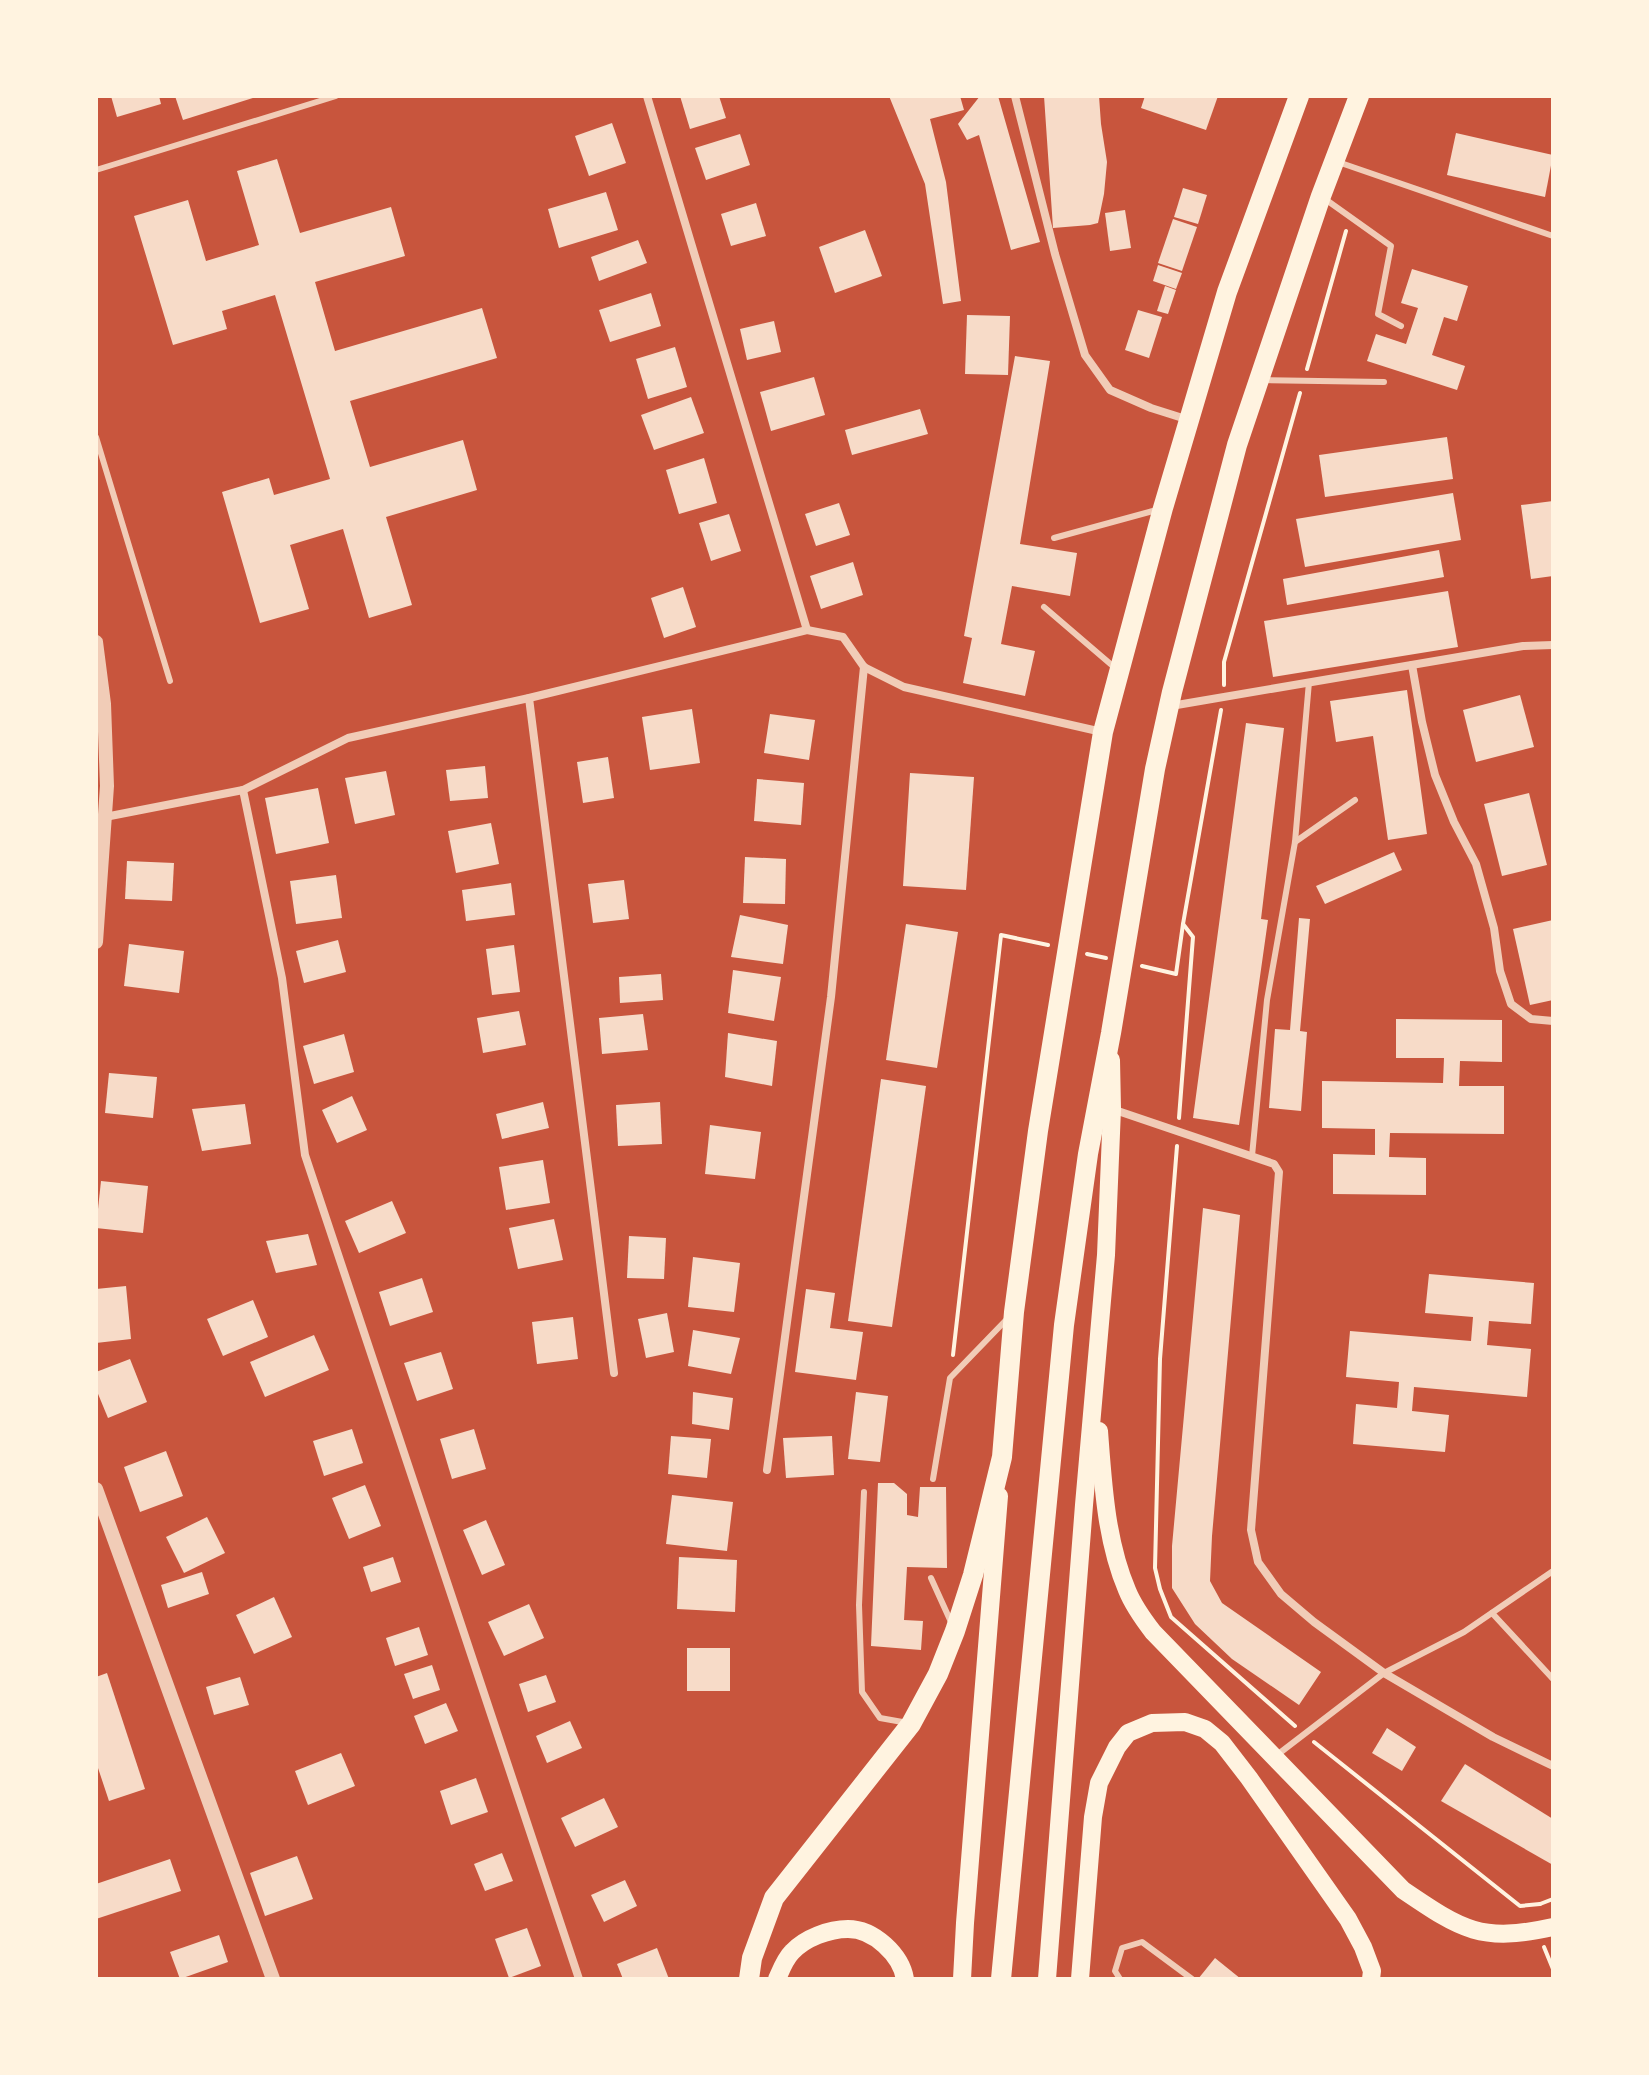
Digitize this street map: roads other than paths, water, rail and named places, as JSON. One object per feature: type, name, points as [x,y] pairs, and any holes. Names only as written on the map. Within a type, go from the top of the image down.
[{"type":"highway","points":[[749,1979],[752,1958],[774,1898],[911,1724],[938,1674],[973,1575],[1002,1457],[1014,1312],[1038,1131],[1103,732],[1163,508],[1227,292],[1299,96]]},
{"type":"highway","points":[[1001,1979],[1064,1325],[1088,1154],[1155,769],[1234,459],[1321,196],[1359,96]]},
{"type":"main road","points":[[1047,1979],[1106,1255],[1112,1109],[1111,1033]]},
{"type":"main road","points":[[1096,1374],[1102,1466],[1109,1525],[1118,1566],[1127,1591],[1153,1632],[1403,1890],[1444,1918],[1468,1929],[1501,1935],[1553,1927]]},
{"type":"main road","points":[[962,1979],[1002,1457]]},
{"type":"main road","points":[[1080,1979],[1093,1817],[1099,1783],[1117,1747],[1128,1733],[1152,1723],[1185,1722],[1205,1729],[1222,1743],[1240,1766],[1353,1928],[1372,1971],[1371,1979]]},
{"type":"main road","points":[[777,1979],[790,1953],[808,1940],[827,1932],[848,1929],[863,1932],[881,1942],[896,1957],[905,1979]]},
{"type":"street","points":[[647,96],[807,630]]},
{"type":"street","points":[[1015,96],[1055,254],[1085,355],[1110,390],[1151,408],[1190,420]]},
{"type":"street","points":[[105,817],[243,790],[348,738],[529,698],[807,630],[843,637],[864,667],[904,687],[1103,732]]},
{"type":"street","points":[[96,643],[104,704],[107,786],[96,942]]},
{"type":"street","points":[[1169,706],[1523,646],[1553,645]]},
{"type":"street","points":[[1412,665],[1435,775],[1454,822],[1476,864],[1494,928],[1500,971],[1511,1004],[1531,1019],[1553,1021]]},
{"type":"street","points":[[767,1470],[831,997],[864,667]]},
{"type":"street","points":[[529,698],[614,1373]]},
{"type":"street","points":[[243,790],[282,978],[305,1155],[579,1979]]},
{"type":"street","points":[[1112,1109],[1274,1164],[1279,1172],[1251,1530],[1258,1562],[1281,1594],[1384,1673],[1493,1737],[1553,1766]]},
{"type":"street","points":[[96,1489],[273,1979]]},
{"type":"lane","points":[[96,170],[336,96]]},
{"type":"lane","points":[[1334,161],[1553,236]]},
{"type":"lane","points":[[1321,196],[1391,246],[1378,314],[1401,326]]},
{"type":"lane","points":[[1258,380],[1384,382]]},
{"type":"lane","points":[[96,437],[170,681]]},
{"type":"lane","points":[[1054,538],[1163,508]]},
{"type":"lane","points":[[1044,607],[1119,671]]},
{"type":"lane","points":[[1252,1156],[1267,1000],[1295,842],[1309,682]]},
{"type":"lane","points":[[1295,842],[1355,800]]},
{"type":"lane","points":[[933,1479],[950,1378],[1014,1312]]},
{"type":"lane","points":[[864,1492],[859,1605],[862,1692],[880,1718],[911,1724]]},
{"type":"lane","points":[[1274,1757],[1384,1673],[1464,1632],[1553,1571]]},
{"type":"lane","points":[[931,1578],[955,1631]]},
{"type":"lane","points":[[1492,1613],[1553,1679]]},
{"type":"lane","points":[[1120,1979],[1115,1971],[1122,1948],[1142,1942],[1192,1979]]}]
